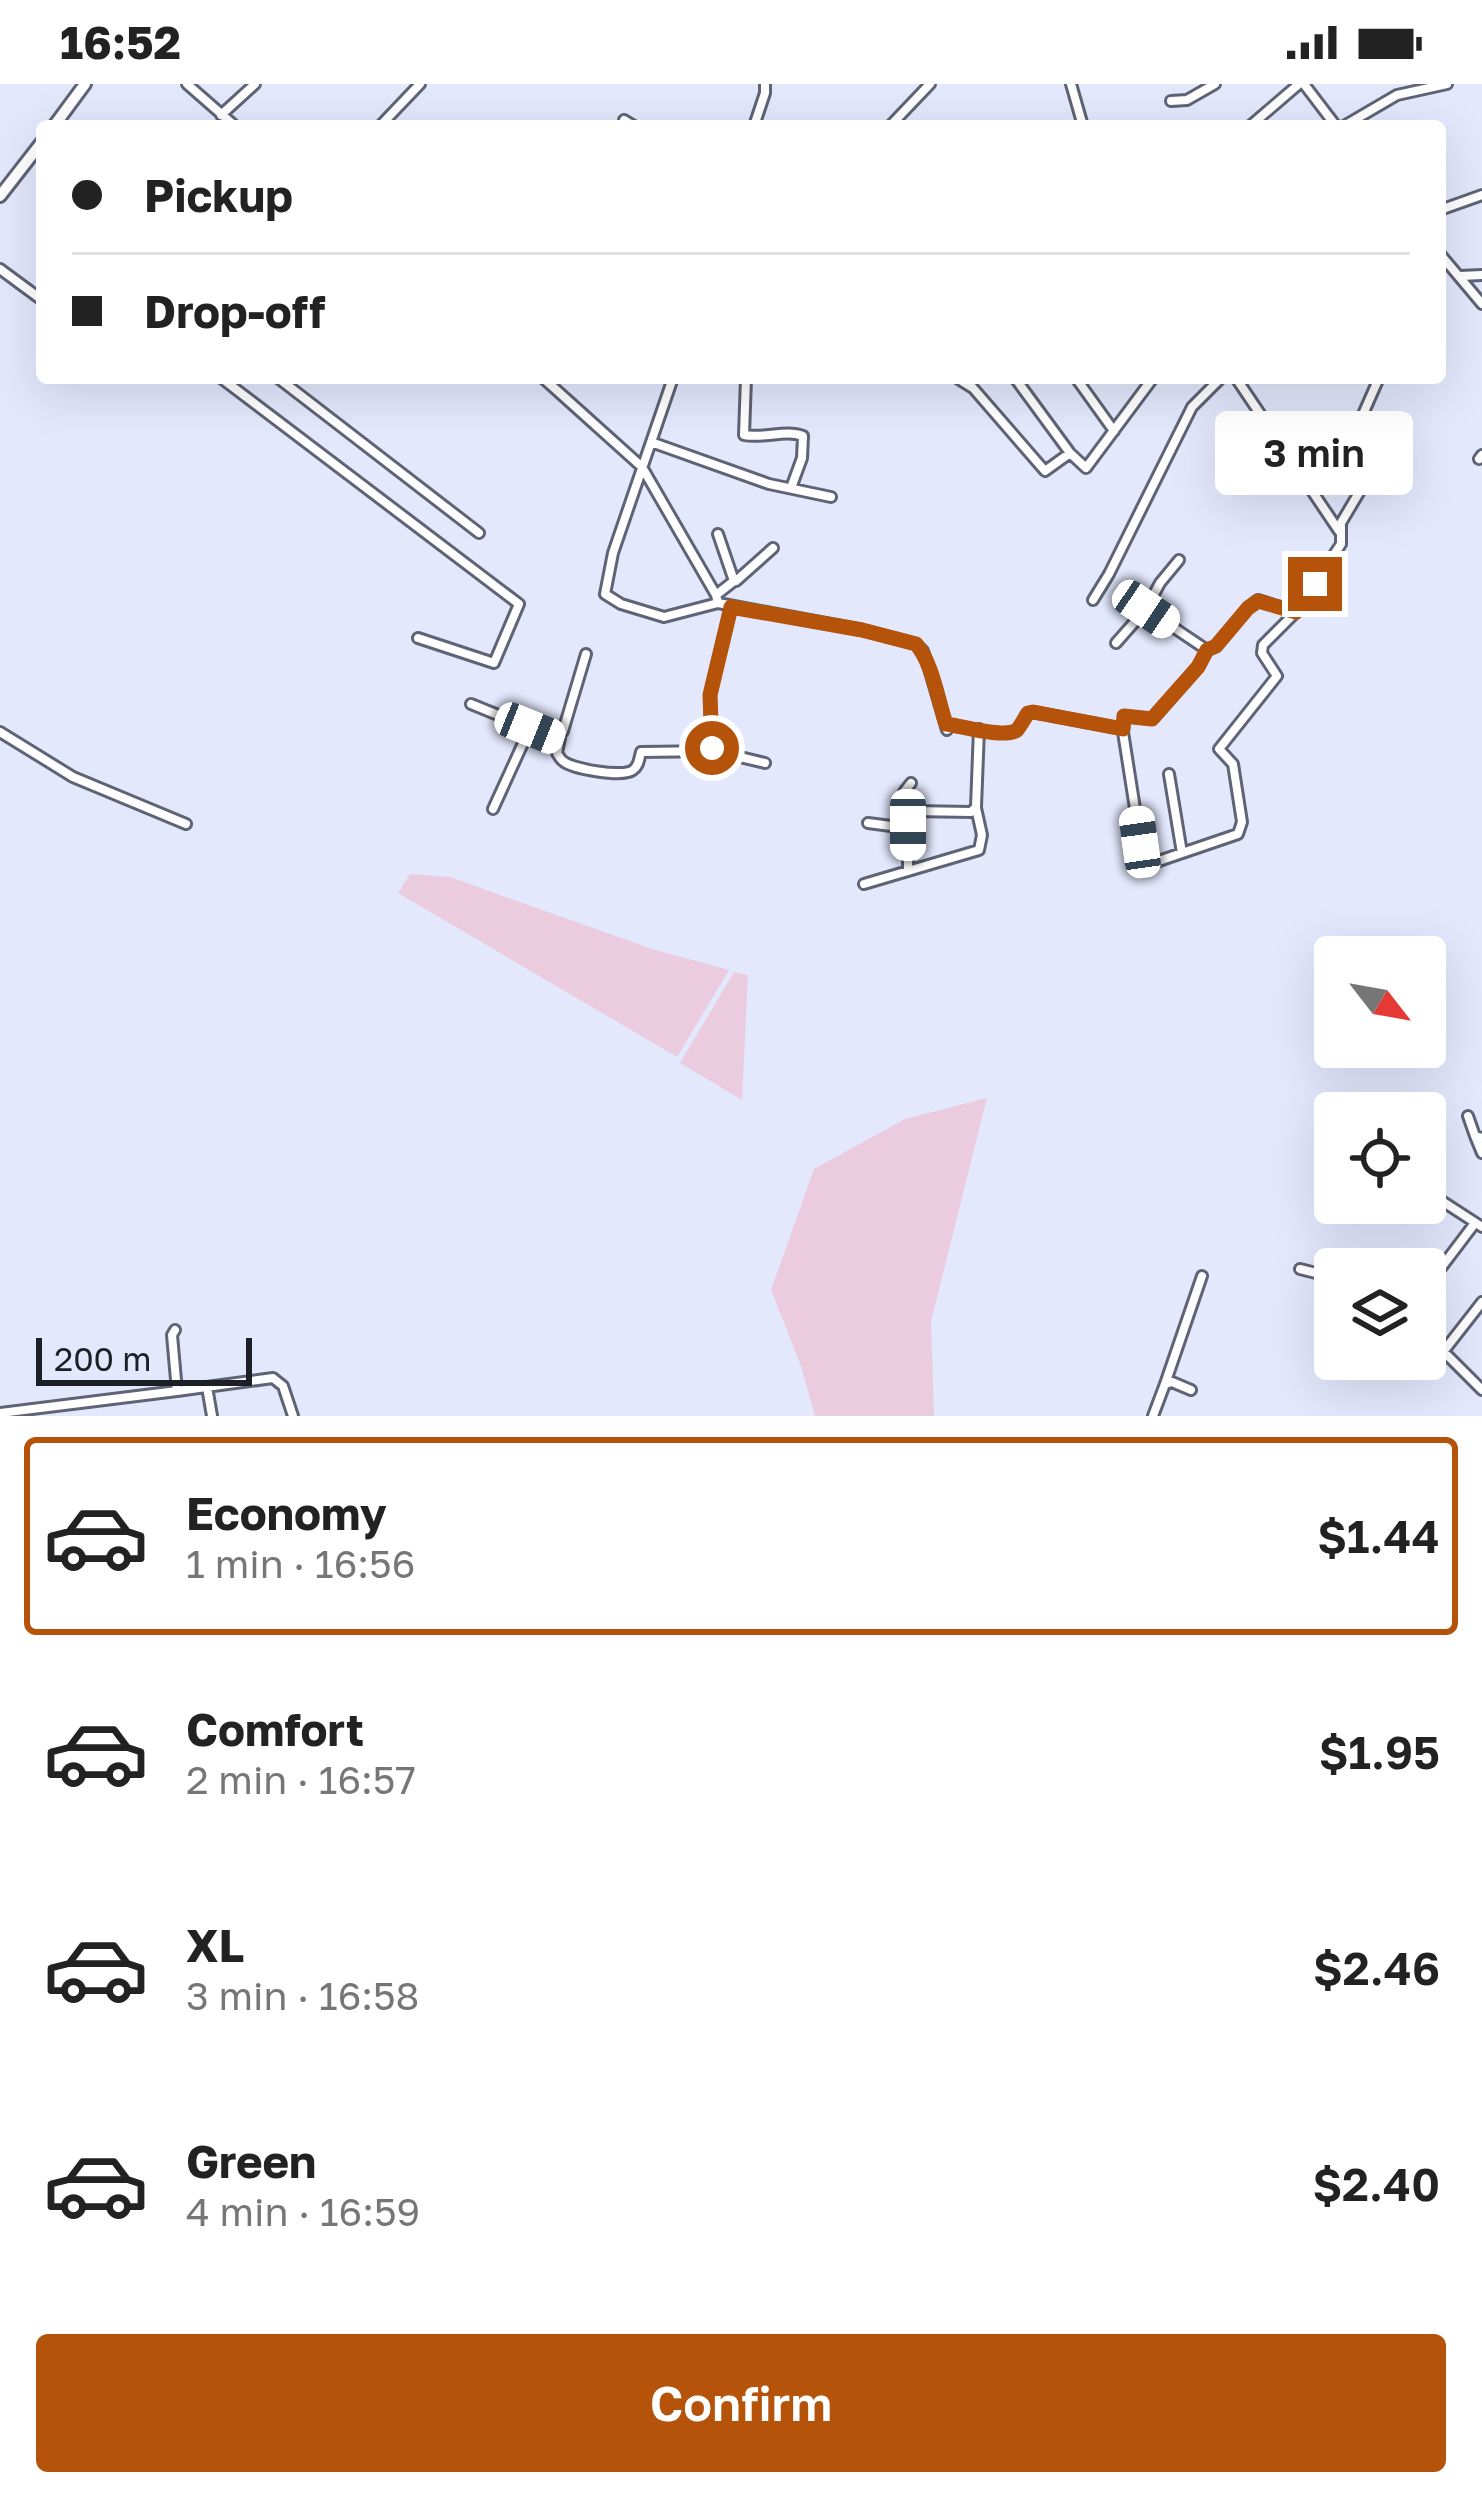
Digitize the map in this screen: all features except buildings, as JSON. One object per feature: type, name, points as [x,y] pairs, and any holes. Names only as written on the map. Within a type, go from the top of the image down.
[{"type":"street","points":[[59,120],[86,84]]},
{"type":"street","points":[[187,84],[227,120]]},
{"type":"street","points":[[221,115],[255,84]]},
{"type":"street","points":[[386,120],[420,84]]},
{"type":"street","points":[[758,120],[764,84]]},
{"type":"street","points":[[896,120],[930,84]]},
{"type":"street","points":[[1071,84],[1081,120]]},
{"type":"street","points":[[1171,101],[1187,100],[1215,84]]},
{"type":"street","points":[[1257,120],[1302,84],[1335,120]]},
{"type":"street","points":[[1351,120],[1396,95],[1447,84]]},
{"type":"street","points":[[0,196],[36,150]]},
{"type":"street","points":[[1446,208],[1482,195]]},
{"type":"street","points":[[1446,262],[1482,304]]},
{"type":"street","points":[[0,269],[36,296]]},
{"type":"street","points":[[1458,277],[1482,275]]},
{"type":"street","points":[[229,384],[519,604],[494,663],[418,638]]},
{"type":"street","points":[[286,384],[479,533]]},
{"type":"street","points":[[550,384],[642,467],[717,599],[731,607],[916,644],[928,665],[946,727],[1009,733],[1033,712],[1123,729]]},
{"type":"street","points":[[671,384],[613,553],[605,594],[621,604],[674,617],[717,599],[773,548]]},
{"type":"street","points":[[746,384],[744,435],[803,436],[802,458],[791,488]]},
{"type":"street","points":[[967,384],[1045,471],[1070,453]]},
{"type":"street","points":[[1019,384],[1070,453],[1086,467],[1149,384]]},
{"type":"street","points":[[1080,384],[1114,431]]},
{"type":"street","points":[[1093,600],[1192,407],[1215,384]]},
{"type":"street","points":[[1240,384],[1341,535]]},
{"type":"street","points":[[1376,384],[1360,421],[1381,440]]},
{"type":"street","points":[[1296,612],[1258,601],[1207,650],[1152,719],[1124,716],[1144,866],[1238,835],[1242,827],[1233,764],[1220,748],[1277,676],[1262,653],[1263,645],[1296,612],[1341,544],[1345,515],[1379,459],[1381,440],[1402,435]]},
{"type":"street","points":[[651,442],[769,484],[831,497]]},
{"type":"street","points":[[718,534],[734,581]]},
{"type":"street","points":[[1116,643],[1179,560]]},
{"type":"street","points":[[715,752],[710,695],[731,607]]},
{"type":"street","points":[[1146,609],[1207,650]]},
{"type":"street","points":[[586,654],[560,738],[557,753],[561,760],[620,775],[637,766],[641,752],[715,752],[766,763]]},
{"type":"street","points":[[471,704],[560,738]]},
{"type":"street","points":[[493,808],[530,728]]},
{"type":"street","points":[[864,884],[979,850],[979,729]]},
{"type":"street","points":[[0,732],[74,777],[186,824]]},
{"type":"street","points":[[1169,774],[1182,853]]},
{"type":"street","points":[[911,783],[902,803],[913,811],[960,813],[976,807]]},
{"type":"street","points":[[908,871],[913,811]]},
{"type":"street","points":[[868,823],[909,822]]},
{"type":"street","points":[[1468,1116],[1482,1153]]},
{"type":"street","points":[[1446,1201],[1478,1225],[1446,1259]]},
{"type":"street","points":[[1300,1269],[1314,1272]]},
{"type":"street","points":[[1153,1416],[1202,1276]]},
{"type":"street","points":[[1446,1348],[1482,1302]]},
{"type":"street","points":[[175,1330],[176,1391]]},
{"type":"street","points":[[1446,1355],[1482,1390]]},
{"type":"street","points":[[0,1413],[277,1379],[293,1416]]},
{"type":"street","points":[[1165,1384],[1191,1390]]},
{"type":"street","points":[[207,1387],[212,1416]]},
{"type":"shaded area","points":[[410,874],[450,877],[652,949],[729,970],[677,1057],[398,893]]},
{"type":"shaded area","points":[[734,972],[748,975],[742,1100],[680,1063]]},
{"type":"shaded area","points":[[987,1098],[931,1322],[934,1416],[815,1416],[771,1290],[814,1169],[905,1119]]},
{"type":"route","points":[[712,748],[710,695],[731,607],[916,644],[928,665],[946,724],[997,734],[1016,730],[1033,712],[1123,729],[1124,716],[1152,719],[1248,608],[1258,601],[1296,612],[1315,584]]}]
